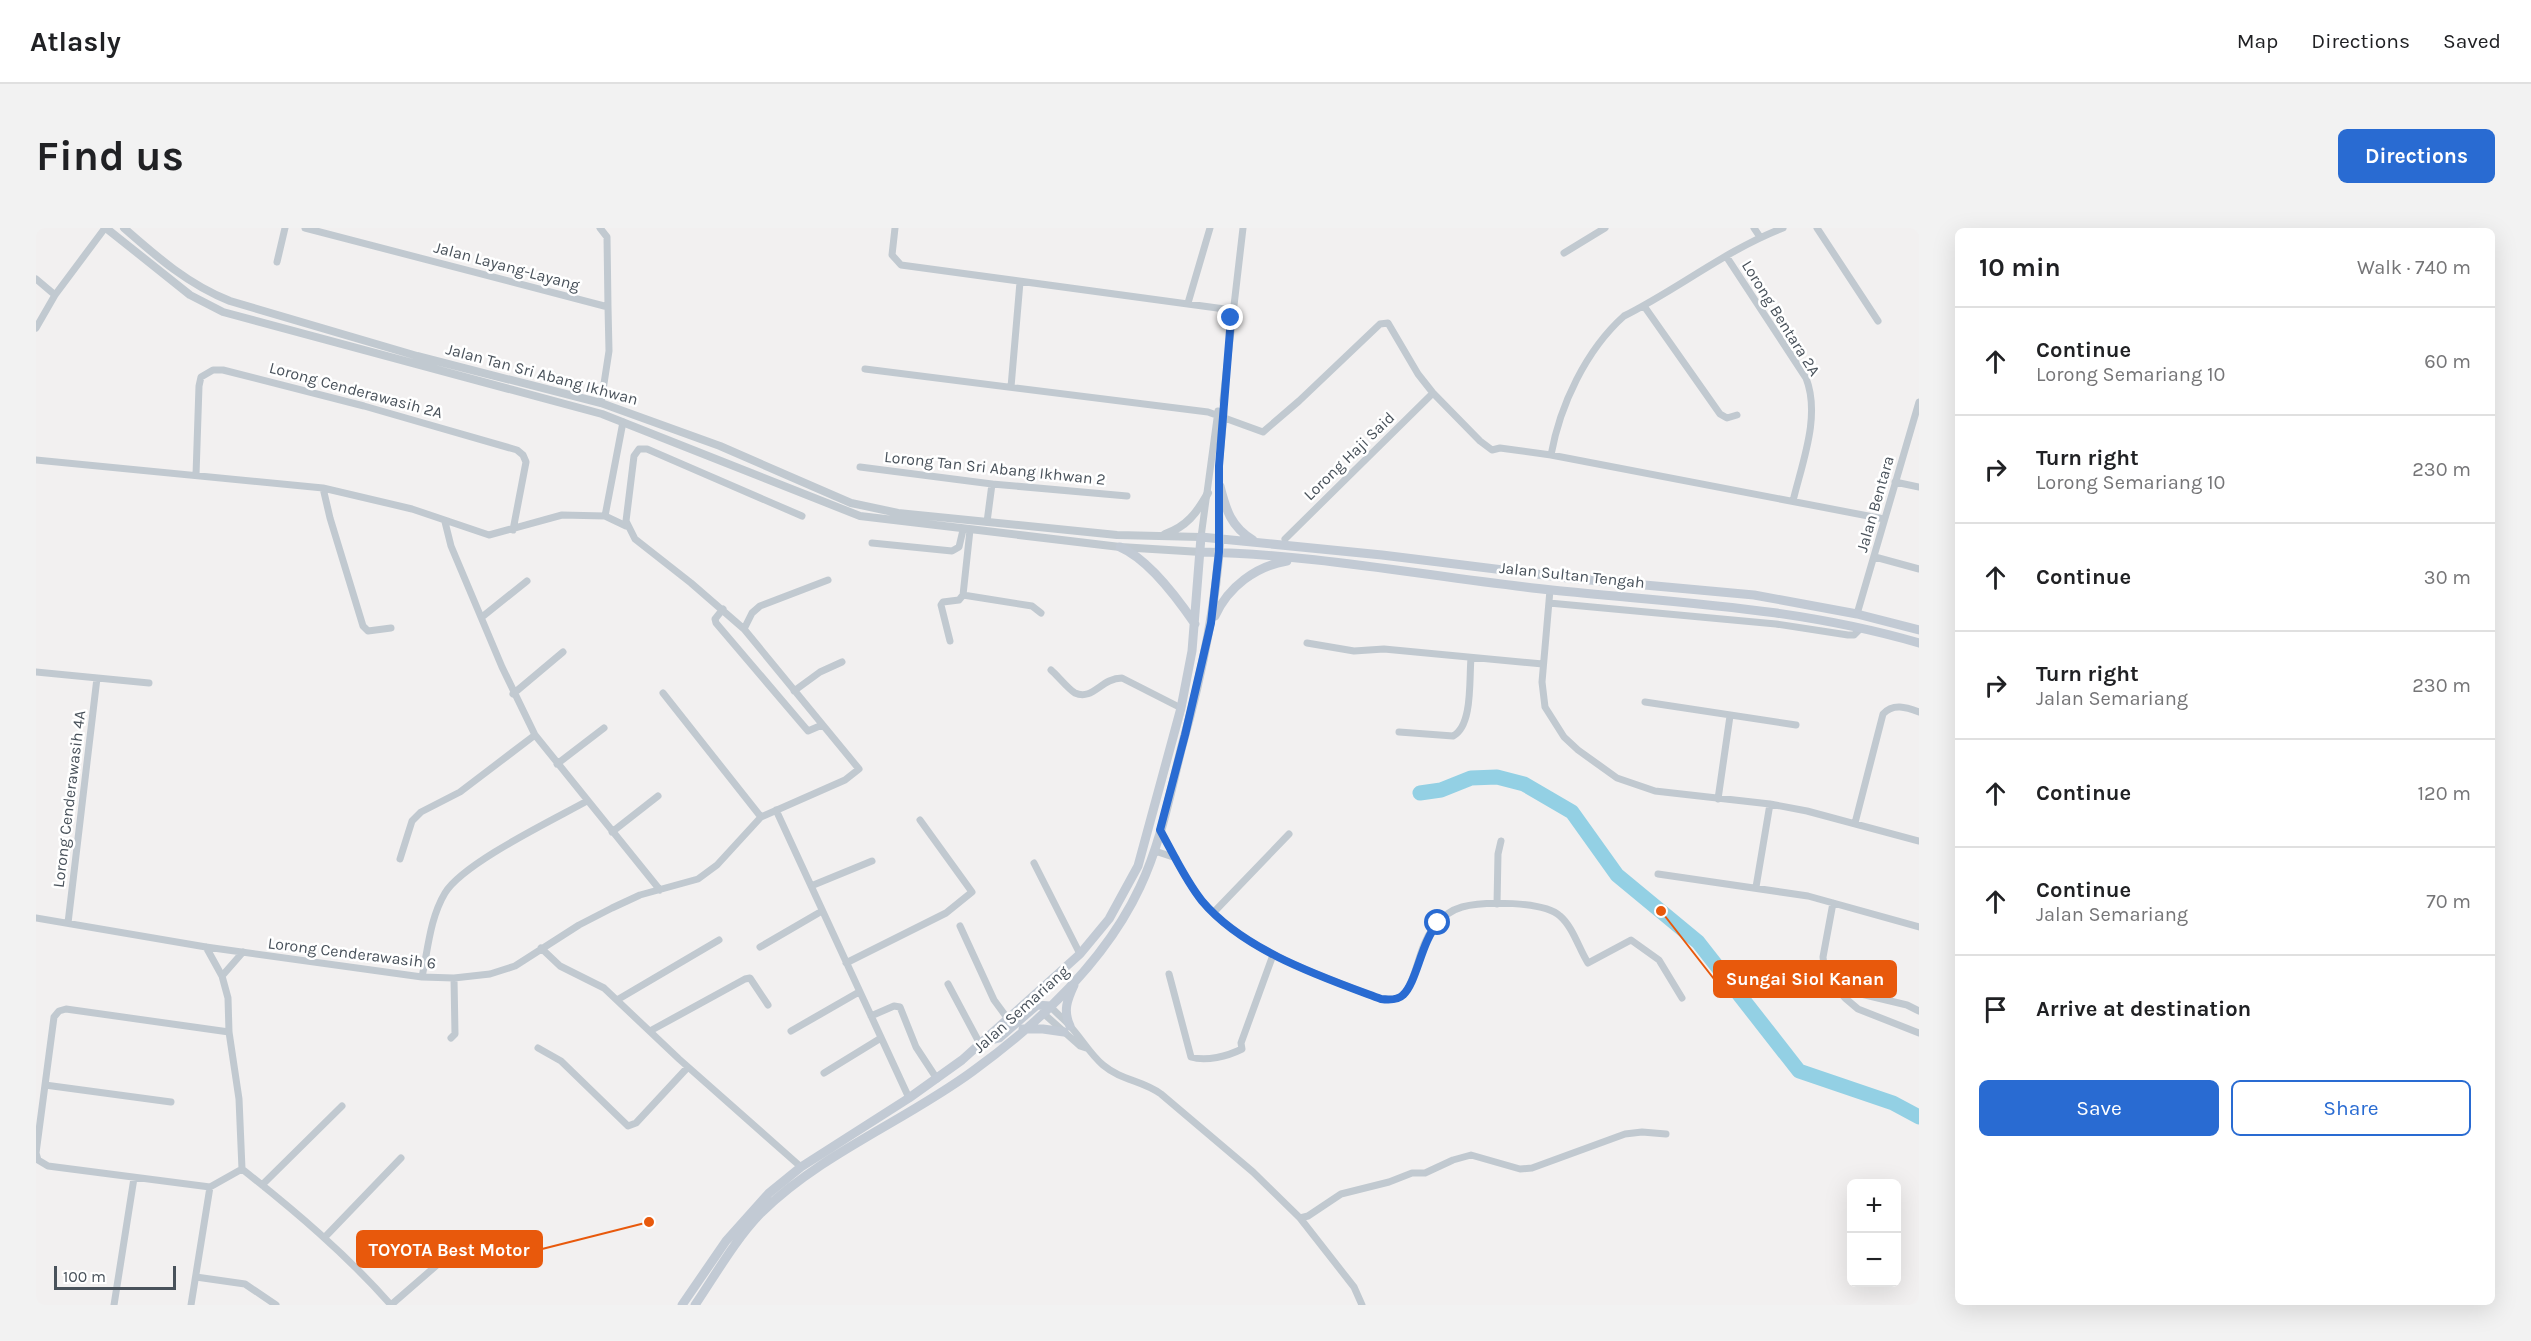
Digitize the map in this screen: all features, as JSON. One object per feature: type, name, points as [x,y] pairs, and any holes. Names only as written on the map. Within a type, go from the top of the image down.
[{"type":"main road","points":[[1220,486],[1228,516],[1243,534],[1258,543]]},
{"type":"main road","name":"Jalan Sultan Tengah","points":[[1201,537],[1382,555],[1568,578],[1754,595],[1857,614],[1919,630]]},
{"type":"main road","name":"Jalan Semariang","points":[[682,1305],[726,1241],[745,1217],[769,1193],[801,1167],[937,1079],[982,1043],[1080,954],[1109,919],[1138,866],[1181,708],[1192,651],[1201,537]]},
{"type":"main road","name":"Jalan Semariang","points":[[695,1305],[748,1228],[777,1199],[838,1156],[972,1072],[1046,1010],[1076,980],[1104,945],[1130,905],[1154,853],[1211,623],[1220,538]]},
{"type":"main road","points":[[1120,547],[1130,551],[1149,569],[1184,608],[1194,624]]},
{"type":"main road","name":"Jalan Sultan Tengah","points":[[1201,552],[1301,559],[1550,590],[1751,608],[1804,616],[1919,643]]},
{"type":"main road","points":[[1211,623],[1226,597],[1256,570],[1276,563],[1301,559]]},
{"type":"main road","points":[[1023,1029],[1067,1029],[1067,1001],[1076,980]]},
{"type":"main road","points":[[982,1043],[999,1038],[1037,1005],[1046,1010]]},
{"type":"street","name":"Jalan Tan Sri Abang Ikhwan","points":[[106,228],[190,295],[223,312],[590,411],[860,516],[966,530],[1073,536]]},
{"type":"street","points":[[36,328],[54,295],[106,228]]},
{"type":"street","name":"Jalan Tan Sri Abang Ikhwan","points":[[124,228],[188,280],[230,301],[417,356],[601,403],[720,446],[851,503],[898,513],[987,522],[1073,536]]},
{"type":"street","points":[[277,262],[285,228]]},
{"type":"street","name":"Jalan Layang-Layang","points":[[305,228],[340,232],[608,307]]},
{"type":"street","points":[[600,228],[607,237],[609,351],[601,403]]},
{"type":"street","points":[[895,228],[892,255],[901,265],[1232,310]]},
{"type":"street","points":[[1188,303],[1210,228]]},
{"type":"street","points":[[1073,536],[1201,537],[1223,400],[1243,228]]},
{"type":"street","points":[[1564,253],[1605,228]]},
{"type":"street","points":[[1754,228],[1760,237]]},
{"type":"street","points":[[1551,455],[1566,405],[1591,356],[1612,327],[1624,316],[1726,256],[1760,237],[1783,228]]},
{"type":"street","points":[[1817,228],[1878,321]]},
{"type":"street","name":"Lorong Bentara 2A","points":[[1726,256],[1806,378],[1810,390],[1809,433],[1793,501]]},
{"type":"street","points":[[36,279],[54,295]]},
{"type":"street","points":[[1011,387],[1020,282]]},
{"type":"street","points":[[1644,306],[1720,414],[1727,418],[1737,415]]},
{"type":"street","points":[[865,369],[1220,416],[1257,431],[1266,430],[1368,334],[1383,323],[1388,323],[1418,374],[1433,393],[1480,441],[1492,450],[1500,448],[1551,455],[1884,519]]},
{"type":"street","name":"Lorong Cenderawasih 2A","points":[[196,475],[201,377],[213,370],[223,370],[375,409],[517,450],[526,462],[513,530]]},
{"type":"street","name":"Lorong Haji Said","points":[[1285,538],[1433,393]]},
{"type":"street","name":"Jalan Bentara","points":[[1857,614],[1919,402]]},
{"type":"street","points":[[1220,416],[1220,538]]},
{"type":"street","points":[[605,516],[623,422]]},
{"type":"street","points":[[626,526],[634,456],[639,449],[643,448],[802,516]]},
{"type":"street","points":[[36,460],[323,488],[412,509],[489,535],[513,530],[562,514],[605,516],[626,526],[647,550],[723,609],[744,628],[822,725],[808,731],[792,714],[716,623],[715,619],[723,609]]},
{"type":"street","name":"Lorong Tan Sri Abang Ikhwan 2","points":[[861,467],[992,484],[1127,496]]},
{"type":"street","points":[[1895,482],[1919,487]]},
{"type":"street","points":[[987,522],[992,484]]},
{"type":"street","points":[[323,488],[363,626],[369,631],[391,628]]},
{"type":"street","points":[[1159,536],[1173,531],[1195,515],[1208,493]]},
{"type":"street","points":[[445,522],[451,546],[513,693],[535,735],[660,890]]},
{"type":"street","points":[[872,543],[952,550],[959,547],[966,530]]},
{"type":"street","points":[[950,641],[941,605],[943,602],[959,600],[963,595],[966,530]]},
{"type":"street","points":[[1073,536],[1120,547],[1201,552]]},
{"type":"street","points":[[1875,556],[1919,569]]},
{"type":"street","points":[[744,628],[752,613],[760,606],[828,580]]},
{"type":"street","points":[[482,617],[527,582]]},
{"type":"street","points":[[1550,590],[1542,694],[1545,707],[1564,737],[1617,778],[1655,791],[1770,804],[1855,823],[1919,842]]},
{"type":"street","points":[[963,595],[1032,606],[1041,613]]},
{"type":"street","points":[[1549,603],[1768,623],[1848,635],[1854,635],[1860,629]]},
{"type":"street","points":[[1307,643],[1354,651],[1384,649],[1544,664]]},
{"type":"street","points":[[513,693],[563,652]]},
{"type":"street","points":[[1399,732],[1453,736],[1458,733],[1466,717],[1471,658]]},
{"type":"street","points":[[794,691],[820,672],[842,662]]},
{"type":"street","points":[[1051,670],[1074,693],[1094,692],[1112,678],[1122,678],[1181,708]]},
{"type":"street","points":[[36,672],[149,683]]},
{"type":"street","name":"Lorong Cenderawasih 4A","points":[[68,923],[96,678]]},
{"type":"street","points":[[663,693],[761,816]]},
{"type":"street","points":[[1645,702],[1796,725]]},
{"type":"street","points":[[1855,823],[1883,714],[1895,707],[1919,712]]},
{"type":"street","points":[[1718,798],[1730,716]]},
{"type":"street","name":"Lorong Cenderawasih 6","points":[[36,918],[206,947],[422,977],[454,978],[490,974],[515,966],[541,948],[640,895],[687,884],[708,873],[761,816],[845,780],[859,769],[822,725]]},
{"type":"street","points":[[557,764],[604,728]]},
{"type":"street","points":[[400,859],[412,821],[421,812],[460,792],[535,735]]},
{"type":"street","points":[[612,832],[657,796]]},
{"type":"street","points":[[422,977],[434,915],[453,881],[511,844],[586,801]]},
{"type":"street","points":[[1756,887],[1770,804]]},
{"type":"street","points":[[776,810],[909,1098]]},
{"type":"street","points":[[846,963],[946,913],[972,892],[920,820]]},
{"type":"street","points":[[1160,830],[1201,900],[1214,912],[1273,955],[1381,999],[1396,999],[1406,992],[1427,939],[1438,923],[1454,910],[1464,906],[1497,904],[1538,907],[1553,911],[1567,924],[1588,963],[1631,940],[1659,960],[1682,998]]},
{"type":"street","points":[[1214,912],[1289,834]]},
{"type":"street","points":[[1497,904],[1498,854],[1502,841]]},
{"type":"street","points":[[1154,853],[1158,852],[1176,858]]},
{"type":"street","points":[[811,886],[872,861]]},
{"type":"street","points":[[1034,863],[1080,954]]},
{"type":"street","points":[[1658,874],[1808,896],[1919,927]]},
{"type":"street","points":[[1833,903],[1824,949],[1825,976],[1858,1009],[1919,1033]]},
{"type":"street","points":[[760,947],[822,911]]},
{"type":"street","points":[[960,926],[994,1000],[1008,1019]]},
{"type":"street","points":[[617,1000],[719,940]]},
{"type":"street","points":[[206,947],[222,976],[228,998],[229,1032],[239,1099],[242,1169],[325,1237],[360,1270],[391,1305],[445,1258]]},
{"type":"street","points":[[541,948],[560,966],[604,988],[688,1067],[801,1167]]},
{"type":"street","points":[[222,976],[243,952]]},
{"type":"street","points":[[1169,974],[1191,1057],[1198,1059],[1222,1056],[1242,1049],[1242,1043],[1273,955]]},
{"type":"street","points":[[451,1038],[456,1034],[454,978]]},
{"type":"street","points":[[650,1031],[745,979],[750,978],[768,1005]]},
{"type":"street","points":[[948,984],[982,1043]]},
{"type":"street","points":[[1836,988],[1907,1005],[1919,1011]]},
{"type":"street","points":[[790,1031],[859,992]]},
{"type":"street","points":[[871,1016],[894,1006],[900,1007],[916,1047],[937,1079]]},
{"type":"street","points":[[1046,1010],[1104,1066],[1124,1079],[1148,1084],[1253,1172],[1300,1218],[1354,1287],[1362,1305]]},
{"type":"street","points":[[229,1032],[59,1011],[54,1017],[36,1153],[38,1160],[48,1166],[210,1187],[242,1169]]},
{"type":"street","points":[[824,1073],[881,1038]]},
{"type":"street","points":[[538,1048],[561,1061],[631,1126],[688,1067]]},
{"type":"street","points":[[45,1085],[171,1102]]},
{"type":"street","points":[[262,1185],[342,1106]]},
{"type":"street","points":[[1300,1218],[1308,1216],[1321,1205],[1341,1194],[1389,1182],[1412,1173],[1425,1173],[1453,1160],[1471,1155],[1520,1169],[1532,1168],[1625,1134],[1642,1132],[1666,1134]]},
{"type":"street","points":[[325,1237],[401,1158]]},
{"type":"street","points":[[114,1305],[134,1178]]},
{"type":"street","points":[[190,1305],[210,1187]]},
{"type":"street","points":[[196,1277],[245,1284],[276,1305]]},
{"type":"waterway","points":[[1420,793],[1441,790],[1471,778],[1497,777],[1524,784],[1572,812],[1617,875],[1698,942],[1799,1071],[1893,1103],[1919,1117]]},
{"type":"place","name":"Sungai Siol Kanan","points":[[1661,911]]},
{"type":"place","name":"TOYOTA Best Motor","points":[[649,1222]]},
{"type":"route","points":[[1231,318],[1219,466],[1220,538],[1211,623],[1196,692],[1160,830],[1201,900],[1222,920],[1279,958],[1381,999],[1396,999],[1402,997],[1406,992],[1427,939],[1438,923]]}]
